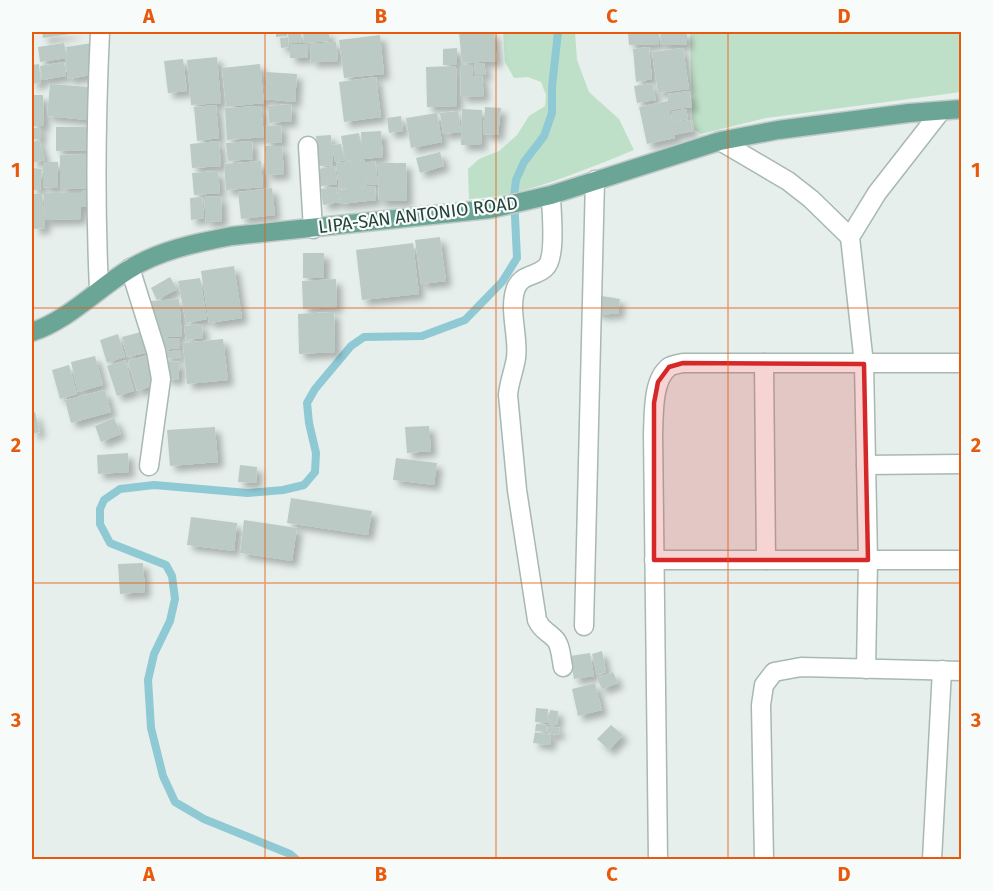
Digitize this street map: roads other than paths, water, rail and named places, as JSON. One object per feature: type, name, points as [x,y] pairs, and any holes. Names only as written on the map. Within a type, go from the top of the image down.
[{"type":"main road","name":"LIPA-SAN ANTONIO ROAD","points":[[32,332],[56,321],[130,268],[158,254],[206,241],[490,209],[546,196],[720,141],[778,130],[962,109]]},
{"type":"street","points":[[99,32],[96,114],[96,230],[99,289]]},
{"type":"street","points":[[866,669],[868,560],[864,363],[850,237],[877,193],[941,111]]},
{"type":"street","points":[[720,141],[788,181],[811,199],[850,237]]},
{"type":"street","points":[[308,146],[313,229]]},
{"type":"street","points":[[584,626],[595,180]]},
{"type":"street","points":[[546,196],[552,232],[550,260],[548,267],[519,281],[515,291],[516,359],[509,382],[508,395],[517,490],[537,620],[541,629],[555,638],[562,667]]},
{"type":"street","points":[[130,268],[156,351],[160,379],[149,466]]},
{"type":"street","points":[[658,860],[654,403],[658,382],[669,367],[683,363],[962,363]]},
{"type":"street","points":[[764,363],[766,560]]},
{"type":"street","points":[[866,465],[962,464]]},
{"type":"street","points":[[654,560],[962,560]]},
{"type":"street","points":[[764,860],[761,705],[764,686],[774,672],[801,667],[962,671]]},
{"type":"street","points":[[932,860],[942,670]]},
{"type":"waterway","points":[[297,860],[290,854],[204,819],[175,802],[163,776],[151,728],[148,680],[154,654],[170,621],[175,599],[172,576],[166,565],[110,543],[100,524],[100,509],[104,500],[120,489],[154,485],[248,493],[283,490],[304,485],[315,472],[316,453],[307,403],[315,389],[351,346],[364,337],[422,336],[465,320],[502,282],[517,258],[514,196],[516,180],[524,162],[544,136],[552,113],[552,87],[558,32]]}]
